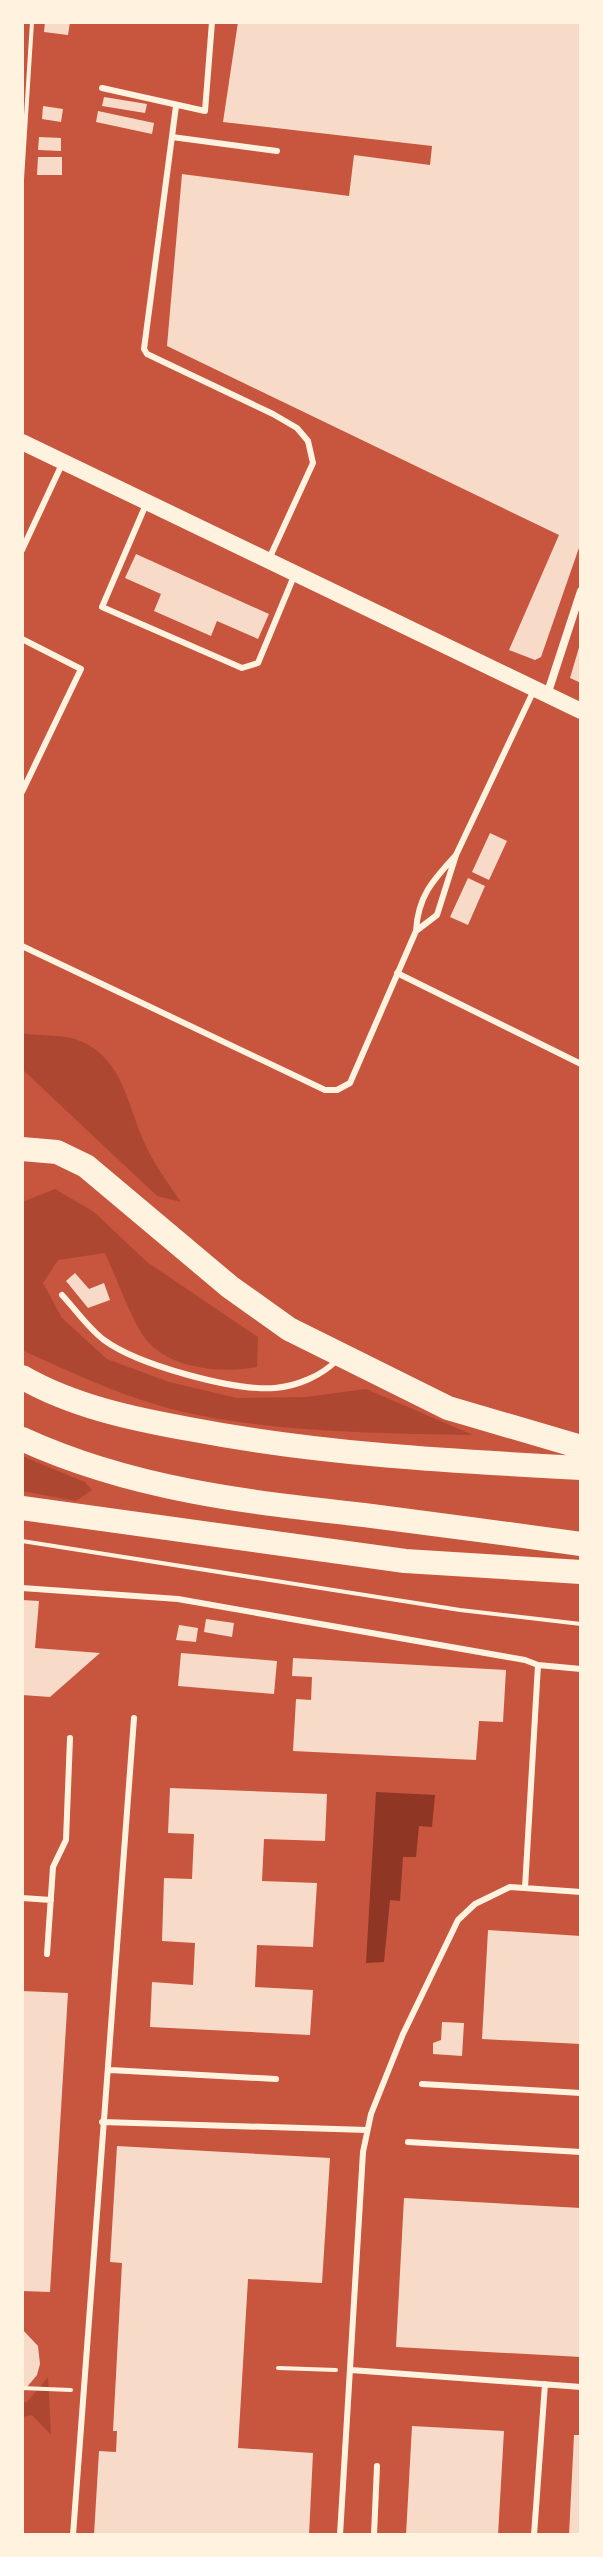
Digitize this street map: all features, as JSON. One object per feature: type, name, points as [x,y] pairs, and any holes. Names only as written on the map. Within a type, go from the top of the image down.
[{"type":"highway","points":[[22,1149],[57,1152],[86,1166],[230,1287],[289,1329],[448,1408],[581,1447]]},
{"type":"highway","points":[[22,1377],[38,1386],[131,1418],[281,1447],[399,1459],[581,1468]]},
{"type":"highway","points":[[22,1439],[65,1459],[135,1480],[223,1499],[581,1544]]},
{"type":"highway","points":[[22,1508],[405,1561],[581,1572]]},
{"type":"main road","points":[[22,442],[581,711]]},
{"type":"street","points":[[540,693],[581,591]]},
{"type":"lane","points":[[102,88],[205,111],[212,22]]},
{"type":"lane","points":[[176,106],[144,349],[147,354],[273,414],[297,428],[308,441],[313,463],[269,560]]},
{"type":"lane","points":[[172,137],[277,151]]},
{"type":"lane","points":[[22,550],[63,462]]},
{"type":"lane","points":[[148,501],[102,607],[242,668],[258,663],[296,573]]},
{"type":"lane","points":[[22,639],[81,669],[22,792]]},
{"type":"lane","points":[[416,931],[437,915],[456,855],[540,693]]},
{"type":"lane","points":[[22,946],[325,1090],[337,1090],[350,1083],[416,931],[417,909],[425,888],[456,855]]},
{"type":"lane","points":[[397,973],[581,1064]]},
{"type":"lane","points":[[62,1295],[104,1340],[140,1358],[241,1386],[276,1388],[301,1381],[325,1372],[340,1356]]},
{"type":"lane","points":[[22,1588],[178,1599],[525,1660],[538,1665],[581,1669]]},
{"type":"lane","points":[[525,1888],[538,1665]]},
{"type":"lane","points":[[73,2535],[134,1718]]},
{"type":"lane","points":[[47,1954],[53,1867],[66,1840],[70,1738]]},
{"type":"lane","points":[[340,2535],[363,2152],[367,2130],[403,2034],[458,1920],[495,1893],[510,1887],[581,1892]]},
{"type":"lane","points":[[22,1898],[51,1900]]},
{"type":"lane","points":[[110,2070],[276,2079]]},
{"type":"lane","points":[[422,2084],[581,2093]]},
{"type":"lane","points":[[102,2122],[367,2130]]},
{"type":"lane","points":[[408,2142],[581,2152]]},
{"type":"lane","points":[[351,2370],[581,2387]]},
{"type":"lane","points":[[534,2535],[545,2384]]},
{"type":"lane","points":[[374,2535],[377,2466]]},
{"type":"path","points":[[22,179],[32,22]]},
{"type":"path","points":[[22,1541],[460,1610],[581,1624]]},
{"type":"path","points":[[278,2368],[316,2370]]},
{"type":"path","points":[[22,2388],[83,2392]]},
{"type":"shaded area","points":[[22,1033],[75,1039],[97,1050],[108,1061],[123,1087],[149,1151],[181,1202],[157,1196],[22,1069]]},
{"type":"shaded area","points":[[55,1189],[94,1212],[147,1262],[258,1337],[257,1367],[211,1369],[179,1362],[152,1346],[142,1334],[105,1253],[58,1260],[43,1283],[62,1318],[107,1359],[169,1382],[237,1398],[306,1397],[366,1389],[473,1435],[304,1429],[203,1416],[134,1397],[24,1351],[22,1202]]},
{"type":"shaded area","points":[[22,1456],[85,1482],[92,1490],[76,1501],[22,1491]]},
{"type":"shaded area","points":[[376,1792],[435,1795],[432,1827],[419,1826],[416,1857],[403,1857],[400,1901],[390,1900],[384,1962],[366,1963]]},
{"type":"shaded area","points":[[48,2377],[51,2435],[32,2415],[22,2417],[22,2403],[27,2402]]},
{"type":"building","points":[[45,22],[70,22],[68,35],[44,32]]},
{"type":"building","points":[[238,22],[581,22],[581,542],[541,657],[535,660],[509,650],[559,535],[167,346],[182,174],[349,196],[354,155],[430,165],[432,146],[223,122]]},
{"type":"building","points":[[104,97],[147,104],[145,113],[102,106]]},
{"type":"building","points":[[43,106],[63,109],[61,122],[42,119]]},
{"type":"building","points":[[98,111],[154,123],[152,134],[96,122]]},
{"type":"building","points":[[39,137],[61,138],[61,151],[38,150]]},
{"type":"building","points":[[38,157],[62,157],[62,175],[37,175]]},
{"type":"building","points":[[136,554],[269,614],[258,639],[217,621],[211,636],[154,611],[161,594],[125,578]]},
{"type":"building","points":[[581,644],[581,683],[570,678]]},
{"type":"building","points":[[490,833],[507,841],[489,880],[472,872]]},
{"type":"building","points":[[468,878],[485,886],[468,925],[450,917]]},
{"type":"building","points":[[75,1273],[89,1289],[104,1283],[110,1300],[88,1308],[66,1281]]},
{"type":"building","points":[[22,1600],[39,1601],[35,1648],[100,1653],[50,1697],[22,1695]]},
{"type":"building","points":[[206,1619],[234,1623],[232,1637],[204,1632]]},
{"type":"building","points":[[179,1625],[198,1628],[196,1642],[176,1640]]},
{"type":"building","points":[[181,1653],[277,1661],[274,1694],[178,1686]]},
{"type":"building","points":[[293,1658],[506,1670],[503,1722],[479,1721],[476,1760],[293,1751],[296,1699],[311,1700],[312,1677],[292,1676]]},
{"type":"building","points":[[170,1788],[327,1794],[325,1841],[264,1839],[262,1881],[317,1883],[313,1947],[257,1945],[255,1987],[313,1990],[310,2035],[150,2027],[152,1982],[193,1985],[195,1943],[162,1941],[164,1878],[192,1879],[194,1834],[168,1833]]},
{"type":"building","points":[[488,1930],[581,1936],[581,2044],[482,2039]]},
{"type":"building","points":[[22,1991],[68,1993],[50,2292],[22,2291]]},
{"type":"building","points":[[442,2022],[464,2023],[462,2056],[433,2054],[433,2043],[441,2040]]},
{"type":"building","points":[[117,2146],[330,2158],[322,2283],[248,2279],[238,2448],[313,2453],[309,2535],[94,2535],[99,2451],[116,2452],[117,2431],[113,2431],[122,2263],[110,2262]]},
{"type":"building","points":[[404,2198],[581,2208],[581,2357],[396,2347]]},
{"type":"building","points":[[22,2329],[38,2346],[40,2364],[37,2375],[22,2393]]},
{"type":"building","points":[[412,2426],[504,2431],[498,2535],[406,2535]]},
{"type":"building","points":[[574,2435],[581,2435],[581,2535],[569,2535]]}]
